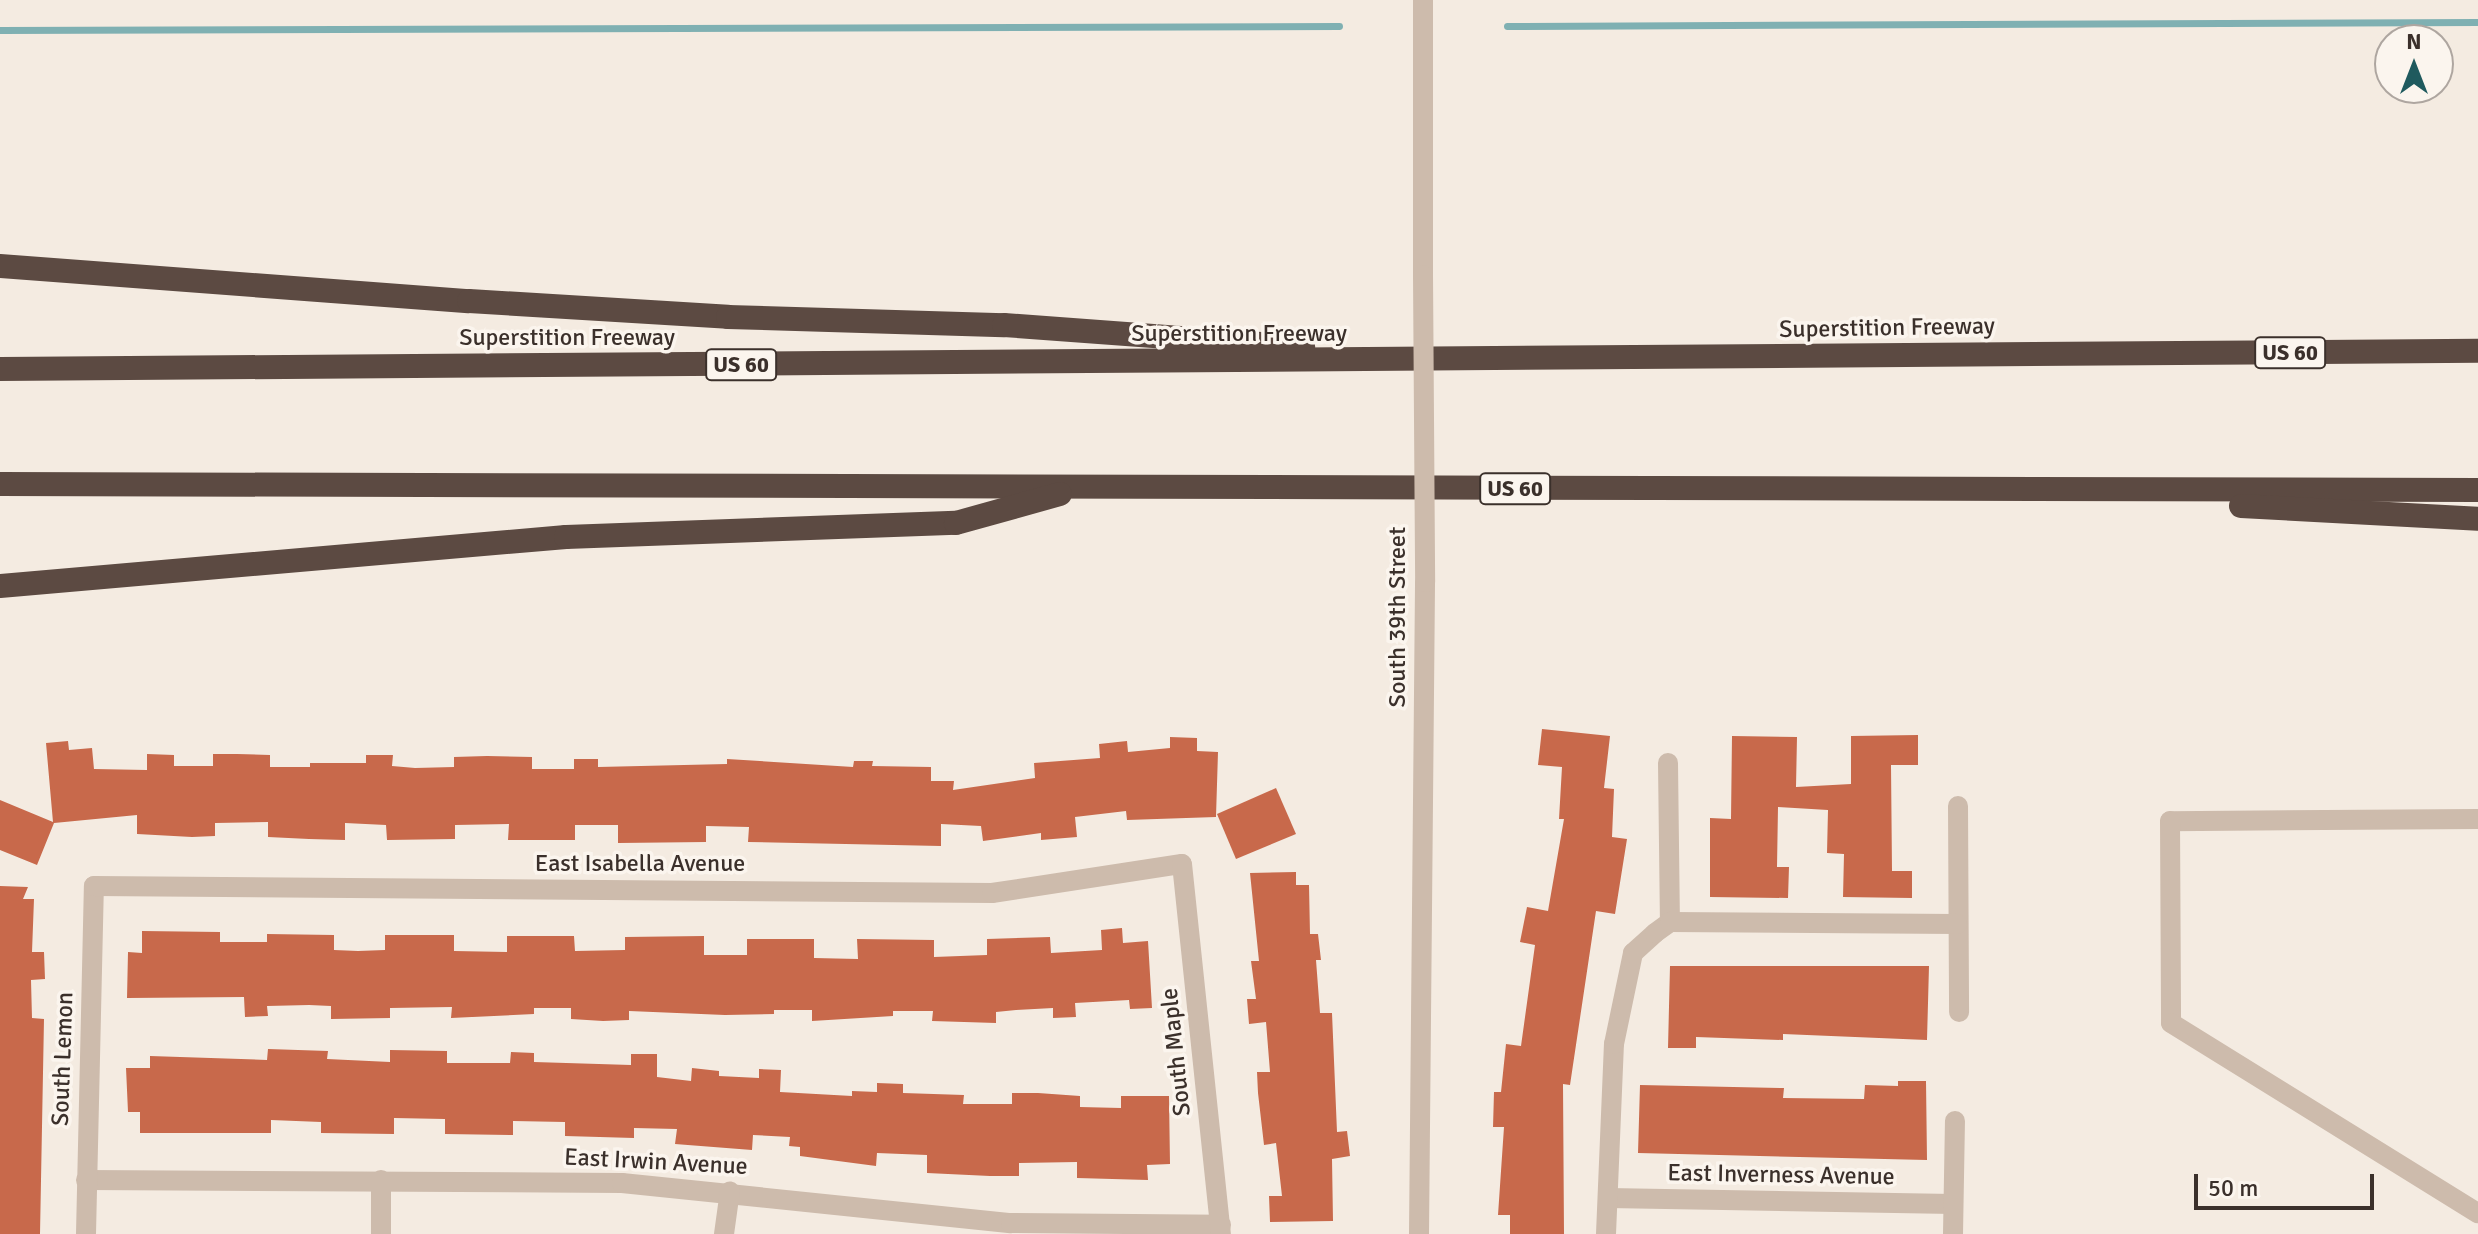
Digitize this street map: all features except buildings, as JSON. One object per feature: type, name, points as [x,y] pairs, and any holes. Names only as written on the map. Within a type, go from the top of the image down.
[{"type":"highway","points":[[0,266],[485,302],[728,317],[1004,325],[1481,360]]},
{"type":"highway","name":"Superstition Freeway","points":[[0,369],[2478,351]]},
{"type":"highway","name":"US 60","points":[[0,484],[1090,486],[2102,495]]},
{"type":"highway","points":[[0,586],[566,537],[956,523],[1090,486]]},
{"type":"highway","points":[[2102,495],[2478,490]]},
{"type":"highway","points":[[2102,495],[2478,519]]},
{"type":"street","name":"South 39th Street","points":[[1419,1234],[1425,582],[1423,0]]},
{"type":"street","points":[[1668,763],[1670,922]]},
{"type":"street","points":[[1958,806],[1959,1012]]},
{"type":"street","points":[[2478,819],[2170,821],[2171,1023],[2478,1213]]},
{"type":"street","name":"East Isabella Avenue","points":[[94,886],[992,893],[1182,864]]},
{"type":"street","name":"South Maple","points":[[1182,864],[1221,1229]]},
{"type":"street","name":"South Lemon","points":[[86,1234],[94,886]]},
{"type":"street","points":[[1606,1234],[1614,1044],[1633,953],[1670,922],[1957,924]]},
{"type":"street","points":[[1953,1234],[1955,1121]]},
{"type":"street","name":"East Irwin Avenue","points":[[86,1180],[622,1183],[730,1191],[1011,1223],[1221,1229]]},
{"type":"street","points":[[381,1180],[381,1234]]},
{"type":"street","points":[[724,1234],[730,1191]]},
{"type":"street","name":"East Inverness Avenue","points":[[1608,1198],[1953,1204]]},
{"type":"waterway","points":[[1507,26],[2478,22]]},
{"type":"waterway","points":[[0,30],[1339,26]]}]
